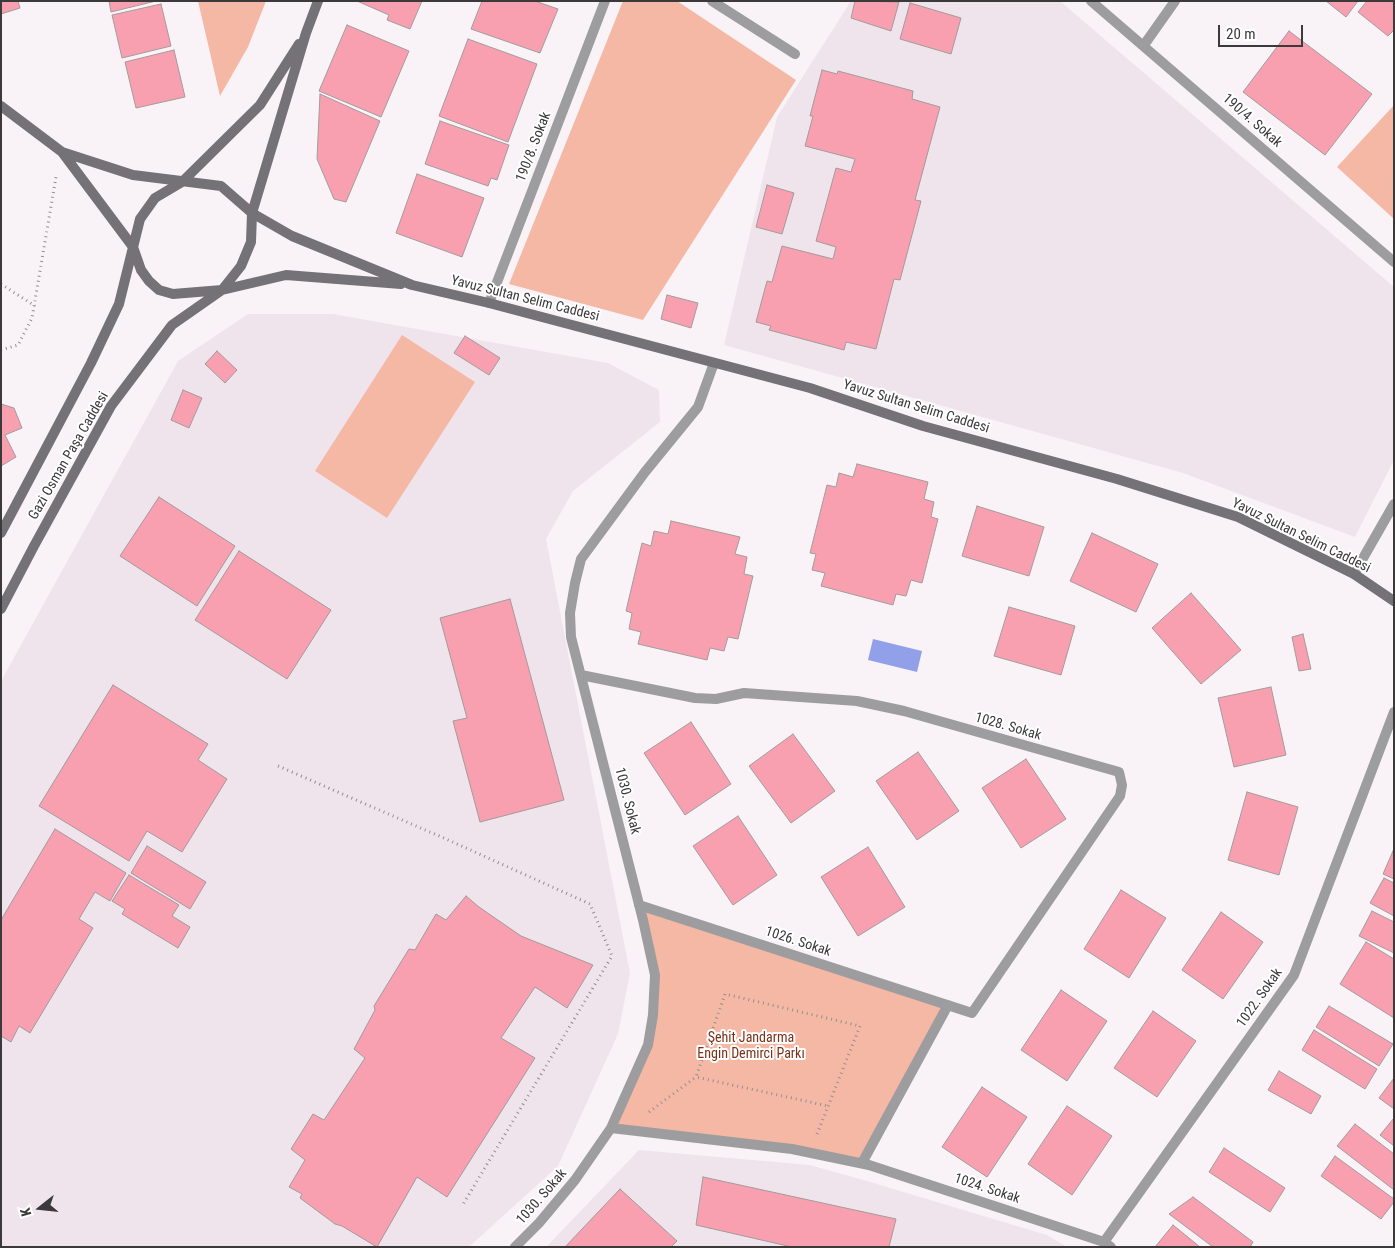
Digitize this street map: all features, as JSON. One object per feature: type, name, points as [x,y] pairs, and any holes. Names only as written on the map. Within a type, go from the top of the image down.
[{"type":"main road","points":[[1,106],[62,152],[133,247],[141,270],[149,281],[160,290],[173,294],[222,290],[241,266],[251,242],[252,213],[306,32],[318,1]]},
{"type":"main road","points":[[133,247],[140,219],[155,198],[182,182],[260,105],[306,32]]},
{"type":"main road","name":"Yavuz Sultan Selim Caddesi","points":[[62,152],[133,175],[221,186],[252,213],[292,236],[412,285]]},
{"type":"main road","name":"Gazi Osman Paşa Caddesi","points":[[1,532],[91,362],[119,304],[133,247]]},
{"type":"main road","name":"Yavuz Sultan Selim Caddesi","points":[[222,290],[286,275],[412,285],[489,303],[810,388],[923,426],[1117,478],[1238,517],[1354,574],[1394,601]]},
{"type":"main road","name":"Gazi Osman Paşa Caddesi","points":[[1,610],[111,406],[172,325],[222,290]]},
{"type":"street","name":"190/8. Sokak","points":[[489,303],[605,1]]},
{"type":"street","points":[[712,1],[795,54]]},
{"type":"street","name":"190/4. Sokak","points":[[1091,1],[1394,262]]},
{"type":"street","points":[[1144,45],[1174,1]]},
{"type":"street","name":"1030. Sokak","points":[[515,1247],[539,1223],[575,1180],[611,1128],[648,1045],[652,1015],[655,975],[571,637],[570,613],[582,559],[645,472],[698,407],[714,363]]},
{"type":"street","points":[[1354,574],[1394,504]]},
{"type":"street","name":"1028. Sokak","points":[[581,675],[695,698],[716,698],[744,693],[858,701],[904,711],[1119,772],[1122,785],[1120,796],[972,1013],[948,1005]]},
{"type":"street","name":"1022. Sokak","points":[[1107,1244],[1294,975],[1394,712]]},
{"type":"street","name":"1026. Sokak","points":[[639,905],[948,1005]]},
{"type":"street","points":[[862,1164],[948,1005]]},
{"type":"street","name":"1024. Sokak","points":[[611,1128],[792,1149],[862,1164],[1107,1244]]},
{"type":"path","points":[[1,350],[18,345],[32,318],[52,195],[62,152]]},
{"type":"path","points":[[1,284],[35,306]]},
{"type":"path","points":[[278,766],[590,904],[612,956],[462,1206]]},
{"type":"path","points":[[625,1130],[696,1076],[725,994],[860,1026],[809,1153]]},
{"type":"path","points":[[696,1076],[828,1106]]},
{"type":"shaded area","points":[[851,1],[1060,1],[1394,287],[1394,460],[1355,537],[1183,473],[724,345],[777,117]]},
{"type":"shaded area","points":[[248,314],[333,314],[608,363],[659,390],[660,422],[573,491],[546,539],[630,973],[618,1034],[558,1166],[469,1247],[1,1247],[1,681],[178,361]]},
{"type":"shaded area","points":[[639,1150],[810,1165],[1047,1235],[1067,1247],[546,1247]]},
{"type":"green space","points":[[198,1],[266,1],[248,47],[220,96]]},
{"type":"green space","points":[[623,1],[677,1],[796,80],[643,320],[509,284]]},
{"type":"green space","points":[[1394,105],[1394,219],[1337,167]]},
{"type":"green space","points":[[402,335],[475,382],[387,518],[315,471]]},
{"type":"green space","name":"Şehit Jandarma Engin Demirci Parkı","points":[[639,905],[948,1005],[862,1163],[611,1128],[648,1045],[655,975]]},
{"type":"water","points":[[873,639],[922,651],[917,672],[868,660]]},
{"type":"building","points":[[1,1],[18,1],[20,8],[1,14]]},
{"type":"building","points":[[109,1],[156,1],[111,12]]},
{"type":"building","points":[[357,1],[422,1],[410,29],[387,20],[389,15]]},
{"type":"building","points":[[482,1],[535,1],[558,9],[540,53],[471,29]]},
{"type":"building","points":[[855,1],[899,2],[891,31],[851,18]]},
{"type":"building","points":[[1326,1],[1358,1],[1346,17]]},
{"type":"building","points":[[1367,1],[1394,1],[1394,30],[1388,36],[1358,12]]},
{"type":"building","points":[[910,3],[961,18],[951,54],[900,39]]},
{"type":"building","points":[[161,4],[171,46],[122,58],[112,15]]},
{"type":"building","points":[[347,25],[409,51],[381,117],[319,91]]},
{"type":"building","points":[[1289,31],[1372,94],[1325,155],[1243,92]]},
{"type":"building","points":[[468,39],[537,64],[508,142],[439,116]]},
{"type":"building","points":[[174,50],[185,97],[136,108],[125,62]]},
{"type":"building","points":[[822,70],[837,74],[838,71],[913,91],[912,99],[940,107],[915,200],[921,201],[900,280],[894,279],[876,349],[846,342],[844,350],[769,330],[771,326],[756,322],[767,281],[772,282],[782,246],[833,259],[836,247],[816,241],[836,168],[851,172],[855,159],[805,146],[813,116],[810,116]]},
{"type":"building","points":[[320,94],[380,121],[346,202],[334,199],[317,159]]},
{"type":"building","points":[[440,121],[509,145],[497,180],[491,178],[488,186],[425,164]]},
{"type":"building","points":[[417,174],[484,198],[462,257],[396,233]]},
{"type":"building","points":[[767,185],[794,193],[782,234],[756,227]]},
{"type":"building","points":[[667,295],[698,303],[691,328],[661,319]]},
{"type":"building","points":[[465,336],[500,358],[489,375],[454,353]]},
{"type":"building","points":[[217,351],[237,370],[225,383],[205,364]]},
{"type":"building","points":[[183,390],[202,398],[189,428],[171,420]]},
{"type":"building","points":[[1,404],[14,408],[22,428],[5,435],[16,457],[1,466]]},
{"type":"building","points":[[857,464],[928,482],[924,499],[934,502],[931,517],[938,519],[922,583],[911,580],[906,596],[896,594],[893,605],[821,586],[825,573],[812,570],[816,554],[810,553],[827,485],[836,487],[839,473],[853,477]]},
{"type":"building","points":[[159,497],[235,546],[197,606],[120,556]]},
{"type":"building","points":[[977,506],[1044,527],[1029,576],[962,556]]},
{"type":"building","points":[[671,521],[740,537],[735,554],[747,557],[744,574],[753,576],[738,639],[728,637],[724,651],[710,648],[707,660],[638,644],[641,632],[629,629],[632,613],[626,611],[642,543],[651,546],[654,531],[668,534]]},
{"type":"building","points":[[1092,533],[1158,564],[1136,612],[1070,581]]},
{"type":"building","points":[[239,551],[331,610],[287,679],[195,620]]},
{"type":"building","points":[[1191,593],[1241,650],[1201,684],[1152,628]]},
{"type":"building","points":[[510,599],[564,800],[480,822],[453,721],[467,718],[440,618]]},
{"type":"building","points":[[1009,607],[1075,626],[1061,675],[994,656]]},
{"type":"building","points":[[1303,634],[1311,669],[1299,671],[1292,637]]},
{"type":"building","points":[[113,685],[208,744],[198,760],[227,779],[182,852],[147,831],[129,861],[39,806]]},
{"type":"building","points":[[1271,687],[1286,755],[1234,767],[1218,698]]},
{"type":"building","points":[[691,722],[731,784],[685,815],[644,753]]},
{"type":"building","points":[[793,734],[835,791],[791,823],[749,766]]},
{"type":"building","points":[[918,752],[959,811],[917,840],[876,781]]},
{"type":"building","points":[[1026,759],[1066,819],[1021,848],[982,788]]},
{"type":"building","points":[[1247,792],[1298,807],[1279,875],[1228,860]]},
{"type":"building","points":[[738,816],[777,875],[733,905],[693,846]]},
{"type":"building","points":[[55,829],[126,873],[110,901],[95,892],[79,919],[93,928],[30,1033],[19,1026],[11,1042],[1,1036],[1,920]]},
{"type":"building","points":[[147,846],[206,882],[190,909],[131,873]]},
{"type":"building","points":[[868,847],[905,907],[858,936],[821,877]]},
{"type":"building","points":[[1394,851],[1394,879],[1383,874]]},
{"type":"building","points":[[129,875],[179,905],[172,916],[190,927],[178,948],[122,914],[125,909],[112,901]]},
{"type":"building","points":[[1384,878],[1394,883],[1394,916],[1370,903]]},
{"type":"building","points":[[1121,890],[1166,918],[1129,978],[1084,949]]},
{"type":"building","points":[[466,896],[521,936],[593,965],[567,1008],[535,987],[501,1038],[535,1058],[447,1197],[417,1177],[377,1247],[342,1226],[335,1224],[300,1198],[302,1194],[289,1187],[305,1160],[291,1149],[313,1114],[324,1120],[365,1058],[354,1049],[375,1010],[374,1006],[409,949],[415,950],[436,914],[446,920]]},
{"type":"building","points":[[1372,911],[1394,922],[1394,953],[1359,936]]},
{"type":"building","points":[[1221,912],[1263,942],[1223,999],[1182,970]]},
{"type":"building","points":[[1366,942],[1394,959],[1394,1018],[1340,984]]},
{"type":"building","points":[[1061,990],[1107,1021],[1067,1081],[1021,1050]]},
{"type":"building","points":[[1329,1006],[1393,1044],[1379,1066],[1316,1027]]},
{"type":"building","points":[[1153,1011],[1196,1041],[1157,1097],[1114,1068]]},
{"type":"building","points":[[1314,1030],[1377,1069],[1365,1089],[1302,1050]]},
{"type":"building","points":[[1279,1071],[1321,1096],[1311,1114],[1268,1090]]},
{"type":"building","points":[[1394,1078],[1394,1109],[1379,1098]]},
{"type":"building","points":[[982,1087],[1027,1117],[987,1177],[942,1147]]},
{"type":"building","points":[[1067,1106],[1112,1136],[1072,1195],[1028,1164]]},
{"type":"building","points":[[1394,1118],[1394,1146],[1380,1135]]},
{"type":"building","points":[[1355,1124],[1394,1154],[1394,1190],[1337,1146]]},
{"type":"building","points":[[1224,1148],[1285,1188],[1270,1212],[1209,1172]]},
{"type":"building","points":[[1335,1156],[1394,1199],[1394,1202],[1381,1219],[1321,1176]]},
{"type":"building","points":[[703,1177],[896,1219],[889,1247],[792,1247],[696,1225]]},
{"type":"building","points":[[620,1189],[677,1241],[671,1247],[565,1247]]},
{"type":"building","points":[[1193,1197],[1253,1242],[1250,1247],[1213,1247],[1169,1214]]},
{"type":"building","points":[[1173,1225],[1200,1247],[1155,1247]]}]
